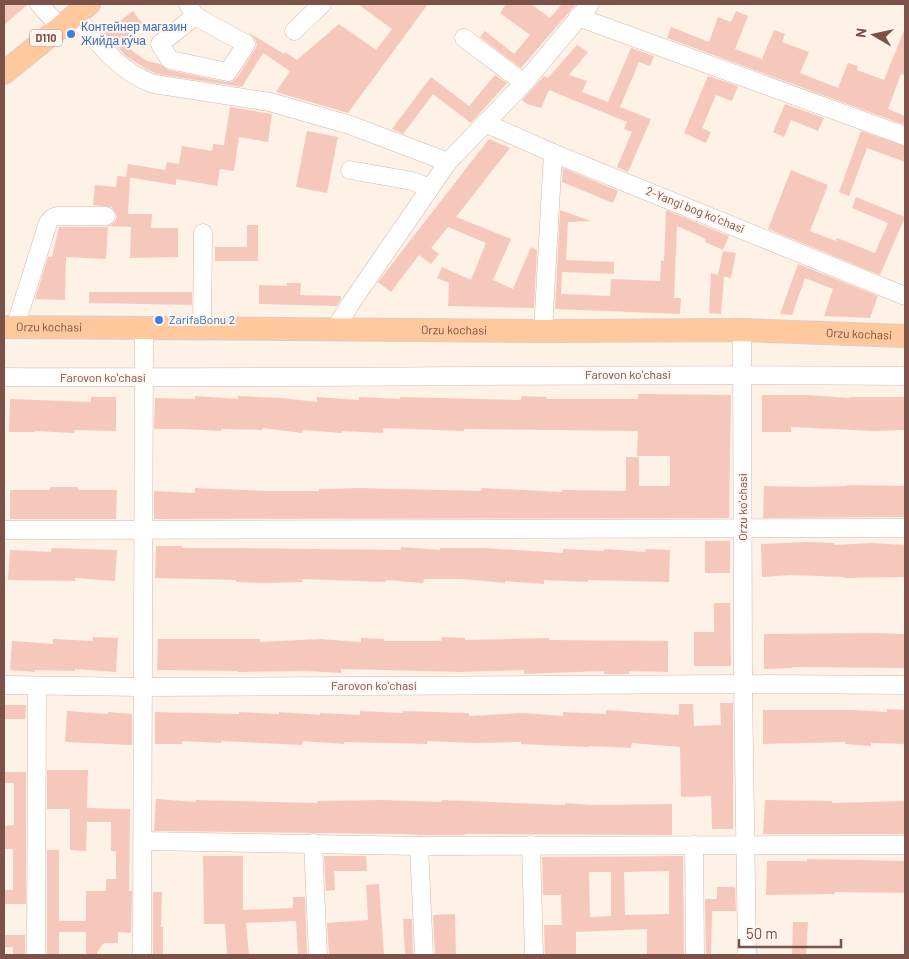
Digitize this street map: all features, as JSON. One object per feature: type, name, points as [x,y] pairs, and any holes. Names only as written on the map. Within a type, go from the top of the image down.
[{"type":"main road","name":"D110","points":[[4,73],[74,15]]},
{"type":"main road","name":"Orzu kochasi","points":[[9,327],[543,331],[742,330],[905,336]]},
{"type":"street","points":[[39,4],[74,15],[120,66],[145,81],[270,102],[350,125],[448,162]]},
{"type":"street","points":[[294,31],[322,4]]},
{"type":"street","points":[[335,329],[448,162],[524,83],[584,10],[905,136]]},
{"type":"street","points":[[464,38],[524,83]]},
{"type":"street","name":"2-Yangi bog koʼchasi","points":[[485,123],[905,296]]},
{"type":"street","points":[[543,331],[554,153]]},
{"type":"street","points":[[350,170],[412,181],[430,188]]},
{"type":"street","points":[[9,327],[48,223],[52,218],[57,216],[106,216]]},
{"type":"street","points":[[202,328],[203,233]]},
{"type":"street","points":[[142,955],[142,378],[144,329]]},
{"type":"street","name":"Orzu koʻchasi","points":[[742,330],[747,955]]},
{"type":"street","name":"Farovon koʻchasi","points":[[4,377],[142,378],[743,374],[905,376]]},
{"type":"street","points":[[4,530],[905,528]]},
{"type":"street","points":[[744,684],[905,685]]},
{"type":"street","name":"Farovon koʻchasi","points":[[4,685],[744,684]]},
{"type":"street","points":[[36,955],[37,686]]},
{"type":"street","points":[[142,842],[419,846],[905,845]]},
{"type":"street","points":[[313,843],[318,955]]},
{"type":"street","points":[[530,845],[534,955]]},
{"type":"street","points":[[694,845],[696,955]]},
{"type":"street","points":[[419,846],[424,955]]},
{"type":"building","points":[[7,4],[28,4],[4,25],[4,7]]},
{"type":"building","points":[[358,4],[428,4],[348,113],[276,92],[290,71],[263,53],[242,87],[157,74],[126,56],[104,33],[133,11],[144,26],[122,43],[135,53],[147,61],[160,64],[168,70],[232,82],[237,78],[257,45],[255,39],[248,32],[297,60],[339,24],[376,50],[392,29]]},
{"type":"building","points":[[506,4],[531,4],[550,18],[562,4],[576,4],[521,68],[480,37],[485,31],[514,54],[530,35],[500,13]]},
{"type":"building","points":[[736,11],[748,16],[735,49],[762,59],[774,30],[785,34],[782,42],[809,52],[800,73],[838,88],[848,63],[858,66],[857,70],[884,80],[905,28],[905,75],[901,74],[888,109],[905,116],[905,125],[667,38],[671,27],[709,42],[718,17],[731,22]]},
{"type":"building","points":[[577,45],[588,52],[569,75],[587,81],[582,92],[608,102],[631,48],[654,56],[650,66],[639,62],[620,107],[651,119],[628,172],[617,167],[632,132],[624,129],[627,122],[549,90],[541,108],[527,104],[522,100],[544,76],[548,78]]},
{"type":"building","points":[[495,75],[507,83],[471,123],[433,94],[403,134],[392,129],[431,77],[469,106]]},
{"type":"building","points":[[708,76],[738,86],[732,101],[716,95],[702,128],[711,132],[706,143],[684,133]]},
{"type":"building","points":[[785,104],[824,118],[818,131],[791,120],[784,137],[773,132]]},
{"type":"building","points":[[230,107],[272,114],[268,142],[239,137],[234,171],[220,169],[217,186],[176,179],[176,185],[126,177],[128,164],[165,170],[167,162],[179,164],[182,146],[212,151],[213,144],[224,145]]},
{"type":"building","points":[[307,131],[338,137],[327,193],[296,187]]},
{"type":"building","points":[[861,131],[905,146],[905,162],[867,148],[849,196],[839,192]]},
{"type":"building","points":[[489,139],[510,148],[456,217],[511,239],[493,280],[513,289],[531,247],[537,250],[534,308],[448,306],[449,283],[437,278],[442,267],[471,280],[486,243],[448,227],[431,248],[439,254],[431,264],[419,255],[391,292],[378,282]]},
{"type":"building","points":[[563,168],[618,191],[613,203],[562,182]]},
{"type":"building","points":[[791,170],[828,185],[810,231],[836,241],[837,238],[875,253],[888,223],[852,208],[856,197],[905,217],[880,275],[768,229]]},
{"type":"building","points":[[117,176],[130,177],[128,214],[152,214],[151,228],[178,228],[178,257],[130,258],[131,227],[108,226],[115,222],[117,216],[112,207],[93,205],[95,185],[116,187]]},
{"type":"building","points":[[560,210],[591,221],[568,222],[566,260],[614,262],[614,274],[562,272],[561,294],[610,296],[611,279],[660,281],[661,261],[664,261],[666,210],[729,236],[723,250],[705,242],[706,239],[677,226],[674,298],[681,298],[680,314],[555,309]]},
{"type":"building","points":[[247,225],[258,225],[258,261],[215,261],[215,247],[247,247]]},
{"type":"building","points":[[108,226],[106,259],[66,257],[65,300],[35,299],[48,257],[52,257],[59,227]]},
{"type":"building","points":[[723,251],[736,253],[731,278],[720,276],[724,277],[721,314],[709,313],[711,273],[718,275]]},
{"type":"building","points":[[798,264],[878,296],[870,318],[824,316],[833,289],[805,278],[792,315],[780,314]]},
{"type":"building","points":[[287,283],[301,283],[300,295],[341,296],[341,299],[337,306],[259,304],[259,285],[287,286]]},
{"type":"building","points":[[89,292],[192,292],[192,305],[89,303]]},
{"type":"building","points":[[638,394],[731,395],[729,518],[154,519],[154,491],[195,493],[195,488],[265,491],[319,491],[319,489],[360,488],[481,491],[482,488],[562,492],[562,490],[626,491],[626,457],[639,457],[639,486],[670,486],[670,456],[637,456],[638,431],[464,429],[464,431],[383,428],[383,433],[342,431],[342,433],[302,430],[302,433],[263,428],[262,430],[221,429],[221,431],[154,429],[155,398],[195,399],[195,396],[238,399],[238,396],[317,402],[317,397],[359,400],[359,397],[400,399],[400,397],[521,400],[522,396],[547,397],[547,399],[638,399]]},
{"type":"building","points":[[762,395],[809,395],[849,398],[905,397],[905,430],[874,431],[791,427],[791,432],[762,432]]},
{"type":"building","points":[[91,397],[116,397],[116,431],[75,430],[74,433],[9,432],[10,399],[91,402]]},
{"type":"building","points":[[764,486],[905,486],[905,517],[763,518]]},
{"type":"building","points":[[50,487],[78,487],[78,490],[117,490],[116,519],[10,519],[10,490],[50,490]]},
{"type":"building","points":[[705,541],[730,541],[730,573],[705,573]]},
{"type":"building","points":[[834,543],[834,545],[873,543],[905,545],[905,577],[844,578],[791,575],[762,577],[761,544]]},
{"type":"building","points":[[156,546],[182,546],[182,548],[401,550],[401,547],[440,550],[440,548],[483,548],[563,553],[563,549],[645,552],[646,549],[670,550],[669,582],[544,580],[544,584],[463,579],[424,579],[423,583],[386,580],[386,582],[302,579],[302,582],[262,583],[236,582],[236,580],[155,578]]},
{"type":"building","points":[[52,548],[117,550],[115,581],[75,578],[75,581],[8,580],[10,550],[51,552]]},
{"type":"building","points":[[714,603],[730,603],[731,666],[694,666],[694,632],[714,632]]},
{"type":"building","points":[[764,634],[905,634],[905,668],[792,667],[764,669]]},
{"type":"building","points":[[93,637],[118,638],[116,672],[75,669],[75,671],[35,670],[35,672],[10,670],[12,641],[53,644],[53,639],[93,641]]},
{"type":"building","points":[[442,637],[465,638],[465,640],[549,638],[549,640],[668,641],[668,672],[629,671],[629,674],[604,674],[604,671],[524,674],[524,670],[461,672],[341,669],[341,673],[157,670],[158,639],[260,639],[260,642],[320,639],[361,642],[361,638],[384,639],[384,641],[441,641]]},
{"type":"building","points":[[720,703],[733,703],[733,829],[712,829],[711,796],[681,797],[680,747],[632,743],[631,748],[521,744],[521,742],[427,741],[427,744],[344,742],[344,744],[303,741],[302,745],[182,741],[182,744],[155,744],[155,712],[279,714],[279,712],[360,715],[360,711],[403,713],[403,711],[469,713],[469,716],[523,713],[563,716],[563,712],[606,714],[606,710],[679,715],[679,704],[693,704],[694,726],[721,725]]},
{"type":"building","points":[[4,705],[26,705],[25,719],[4,719]]},
{"type":"building","points":[[887,709],[905,710],[905,744],[871,743],[871,746],[845,744],[845,742],[763,744],[763,710],[887,712]]},
{"type":"building","points":[[67,711],[132,714],[132,745],[65,742]]},
{"type":"building","points":[[47,770],[88,770],[87,808],[130,809],[129,891],[132,891],[131,933],[118,932],[118,943],[104,943],[97,952],[97,955],[86,955],[86,932],[59,932],[59,955],[47,955],[47,850],[59,850],[59,921],[86,921],[86,891],[106,891],[106,879],[116,879],[116,851],[111,851],[111,822],[87,822],[86,851],[70,850],[70,809],[47,809]]},
{"type":"building","points":[[4,772],[26,772],[26,904],[4,904],[4,890],[13,890],[13,849],[4,849],[4,826],[14,825],[14,783],[4,783]]},
{"type":"building","points":[[156,799],[196,802],[196,800],[317,803],[317,801],[384,800],[442,802],[442,800],[565,805],[565,803],[591,805],[672,804],[672,835],[419,835],[154,831]]},
{"type":"building","points":[[765,800],[832,801],[832,803],[905,801],[905,834],[763,834]]},
{"type":"building","points":[[203,856],[243,856],[243,910],[293,908],[293,897],[305,897],[307,955],[298,955],[296,921],[246,923],[249,955],[227,955],[225,924],[204,924]]},
{"type":"building","points":[[324,856],[366,856],[367,871],[334,871],[335,890],[326,891]]},
{"type":"building","points":[[683,856],[684,955],[647,955],[647,929],[576,932],[576,955],[545,955],[544,925],[562,925],[561,895],[543,895],[542,857]],"holes":[[[669,871],[669,914],[625,915],[624,872]],[[589,872],[611,872],[611,916],[590,917]]]},
{"type":"building","points":[[807,859],[905,861],[905,893],[835,892],[835,894],[766,895],[767,861],[807,861]]},
{"type":"building","points":[[379,884],[384,955],[329,955],[327,923],[368,920],[366,885]]},
{"type":"building","points":[[717,887],[735,887],[736,911],[712,911],[711,955],[706,955],[705,899],[717,899]]},
{"type":"building","points":[[153,892],[162,892],[161,927],[163,927],[163,955],[153,955]]},
{"type":"building","points":[[455,914],[456,954],[435,954],[433,915]]},
{"type":"building","points":[[403,919],[412,919],[413,954],[405,955]]},
{"type":"building","points":[[793,922],[808,922],[806,955],[792,955]]},
{"type":"building","points":[[4,935],[25,935],[25,955],[13,955],[13,947],[4,947]]},
{"type":"place","name":"Контейнер магазин Жийда ку́ча","points":[[71,34]]},
{"type":"place","name":"ZarifaBonu 2","points":[[159,320]]}]
